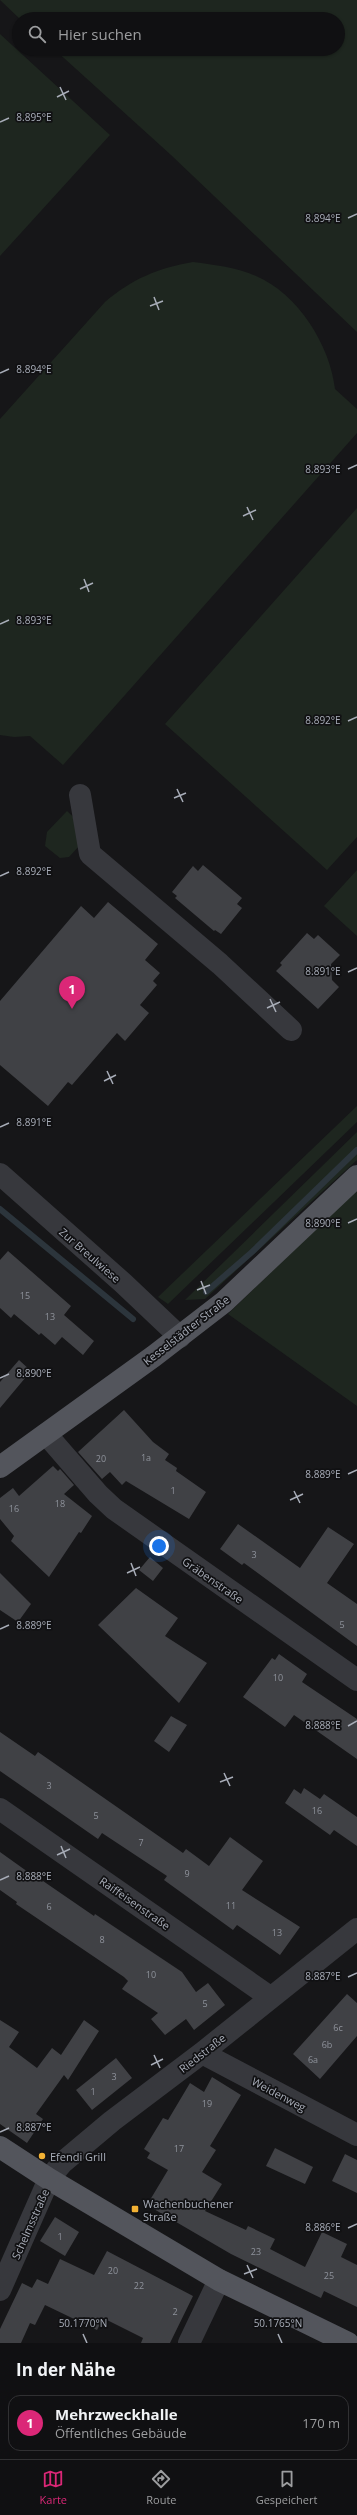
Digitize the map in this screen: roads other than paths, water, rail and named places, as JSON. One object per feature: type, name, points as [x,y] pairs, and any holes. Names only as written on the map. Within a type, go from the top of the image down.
[{"type":"main road","name":"Kesselstädter Straße","points":[[0,1467],[180,1337],[224,1302],[357,1176]]},
{"type":"main road","points":[[0,2148],[49,2180],[219,2280],[348,2343]]},
{"type":"street","points":[[80,795],[90,854],[220,964],[291,1030]]},
{"type":"street","name":"Zur Breulwiese","points":[[0,1174],[180,1337]]},
{"type":"street","name":"Gräbenstraße","points":[[46,1434],[114,1509],[357,1680]]},
{"type":"street","name":"Raiffeisenstraße","points":[[0,1809],[270,1997]]},
{"type":"street","name":"Riedstraße","points":[[49,2180],[62,2163],[112,2121],[202,2053],[270,1997],[357,1929]]},
{"type":"street","name":"Weidenweg","points":[[202,2053],[357,2135]]},
{"type":"street","name":"Schelmsstraße","points":[[0,2290],[49,2180]]},
{"type":"street","points":[[189,2343],[219,2280]]},
{"type":"waterway","points":[[206,1292],[252,1252],[357,1150]]},
{"type":"waterway","points":[[0,1209],[133,1319]]},
{"type":"place","name":"Mehrzweckhalle","points":[[72,1009]]},
{"type":"place","name":"Efendi Grill","points":[[42,2156]]},
{"type":"place","name":"Wachenbuchener Straße","points":[[135,2209]]}]
